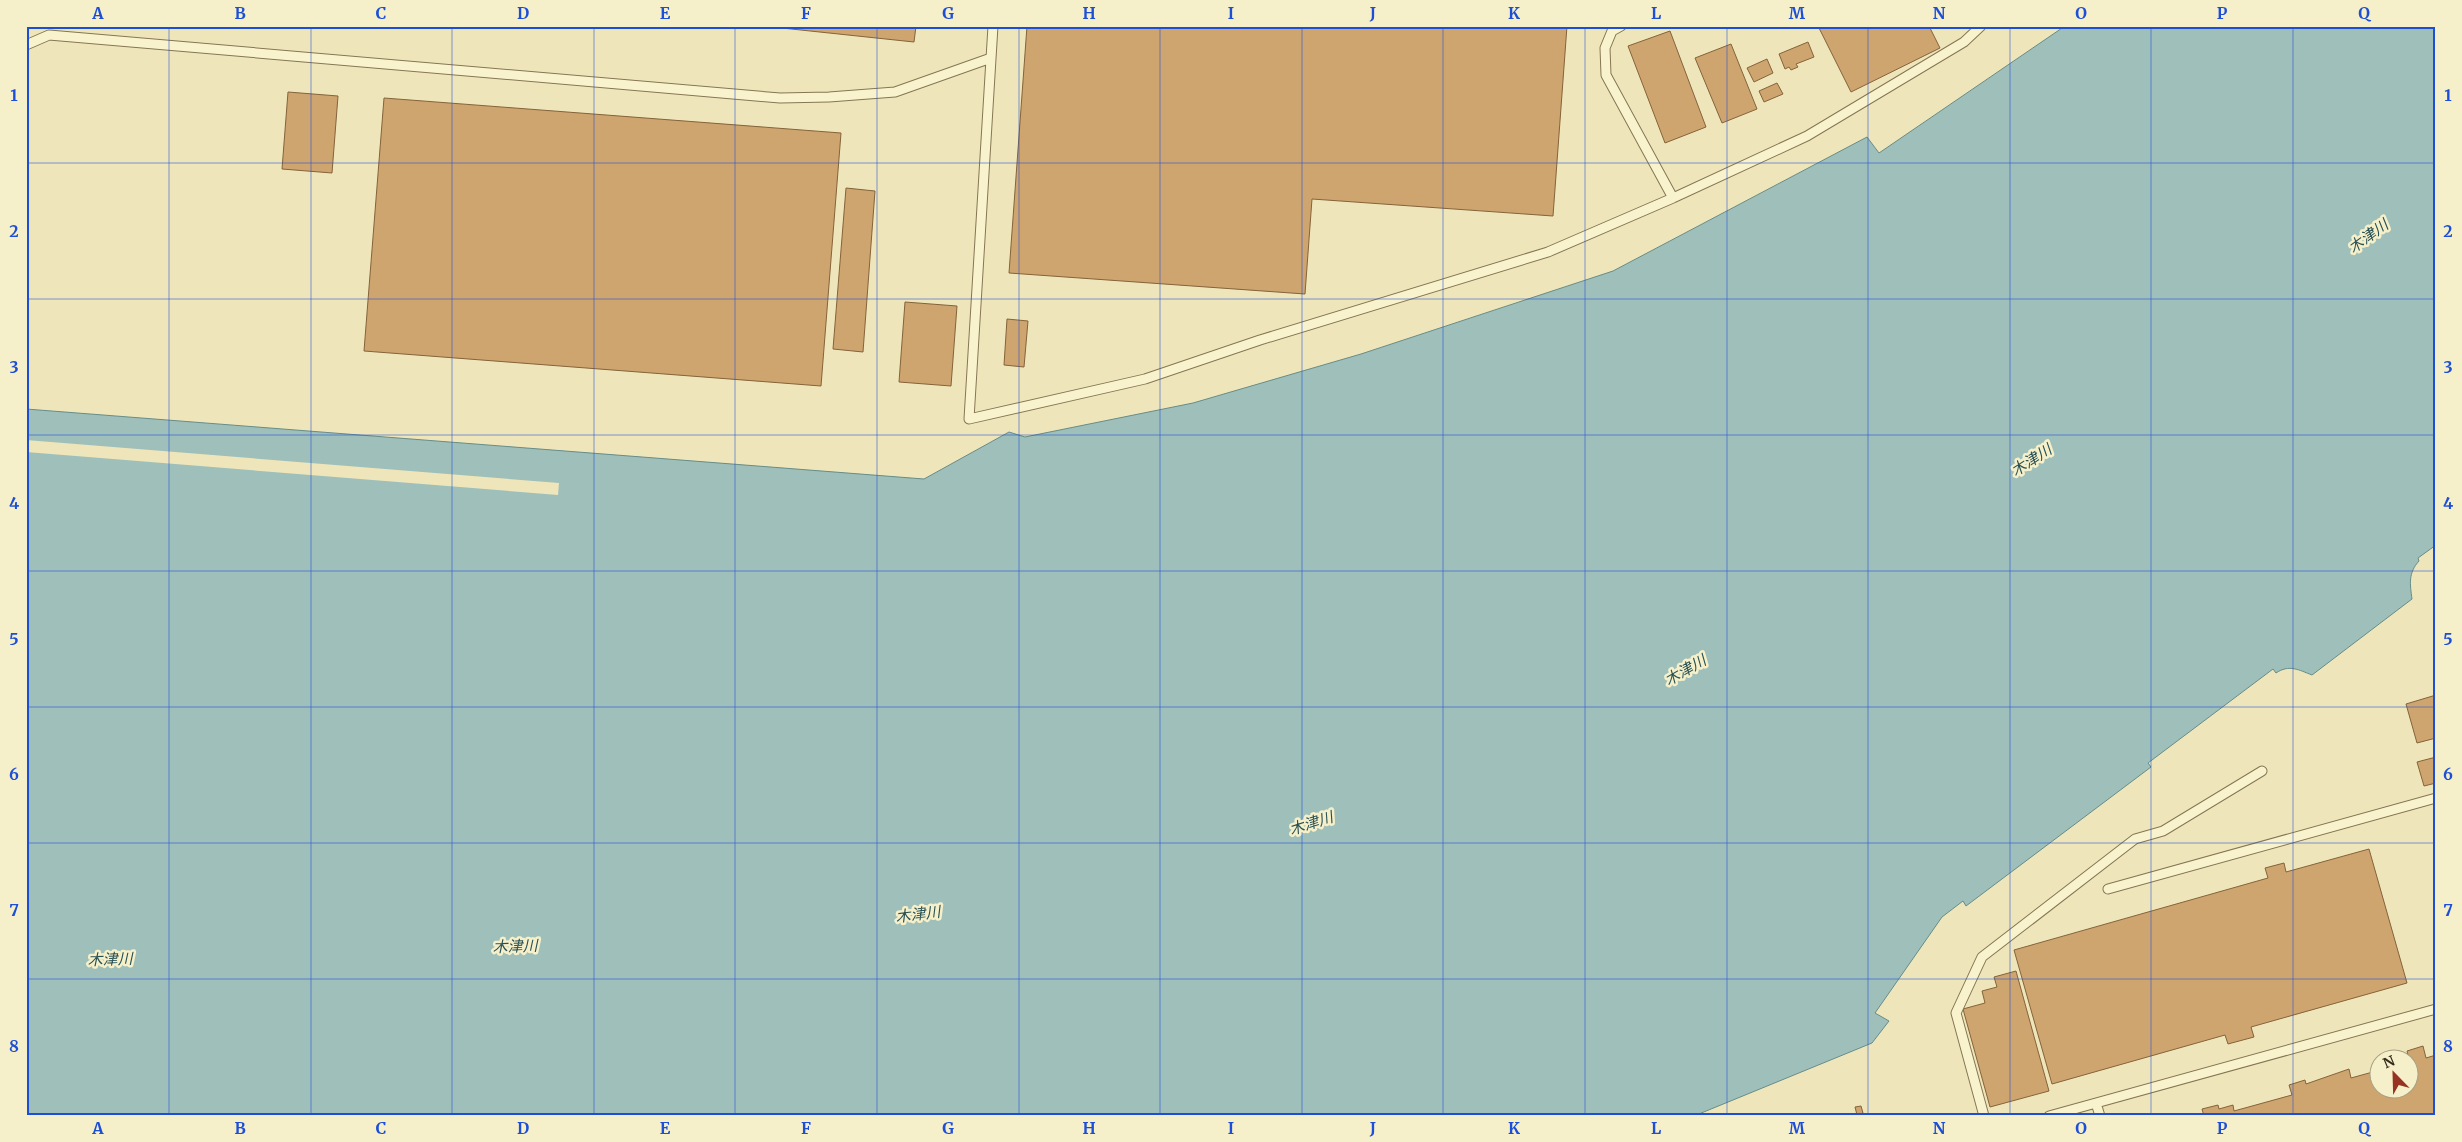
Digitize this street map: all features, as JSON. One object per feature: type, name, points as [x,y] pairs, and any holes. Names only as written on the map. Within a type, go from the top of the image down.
[{"type":"lane","points":[[993,26],[969,418],[1145,379],[1260,340],[1548,252],[1673,198],[1808,136],[1964,42],[1981,26]]},
{"type":"lane","points":[[1621,26],[1612,31],[1605,48],[1606,76],[1673,198]]},
{"type":"lane","points":[[26,45],[49,35],[780,98],[866,95],[894,92],[991,58]]},
{"type":"lane","points":[[1984,1116],[1956,1013],[1982,956],[2135,839],[2163,831],[2262,771]]},
{"type":"lane","points":[[2108,889],[2436,798]]},
{"type":"lane","points":[[2049,1116],[2436,1009]]},
{"type":"lane","points":[[2096,1103],[2100,1116]]},
{"type":"water","name":"木津川","points":[[2065,26],[2436,26],[2436,545],[2418,558],[2419,561],[2411,574],[2412,599],[2312,675],[2290,668],[2276,673],[2273,669],[2148,763],[2151,767],[1966,906],[1963,901],[1942,917],[1875,1013],[1889,1021],[1872,1043],[1694,1116],[26,1116],[26,409],[924,479],[1009,432],[1025,437],[1193,403],[1361,354],[1613,271],[1867,137],[1879,153]]},
{"type":"pier","points":[[26,440],[559,483],[558,495],[26,452]]},
{"type":"building","points":[[763,26],[916,26],[914,42]]},
{"type":"building","points":[[1027,26],[1567,26],[1553,216],[1312,199],[1305,294],[1009,273]]},
{"type":"building","points":[[1818,26],[1929,26],[1940,48],[1851,92]]},
{"type":"building","points":[[1670,31],[1706,127],[1665,143],[1628,46]]},
{"type":"building","points":[[1808,42],[1814,57],[1796,64],[1798,67],[1791,70],[1789,67],[1785,69],[1779,54]]},
{"type":"building","points":[[1731,44],[1757,109],[1722,123],[1695,58]]},
{"type":"building","points":[[1767,59],[1773,73],[1754,82],[1747,68]]},
{"type":"building","points":[[1777,83],[1783,94],[1764,102],[1759,91]]},
{"type":"building","points":[[288,92],[338,96],[332,173],[282,169]]},
{"type":"building","points":[[384,98],[841,133],[821,386],[364,351]]},
{"type":"building","points":[[846,188],[875,191],[863,352],[833,349]]},
{"type":"building","points":[[905,302],[957,306],[951,386],[899,382]]},
{"type":"building","points":[[1007,319],[1028,321],[1024,367],[1004,365]]},
{"type":"building","points":[[2436,695],[2436,738],[2417,743],[2406,704]]},
{"type":"building","points":[[2436,757],[2436,783],[2424,786],[2417,762]]},
{"type":"building","points":[[2369,849],[2407,983],[2251,1027],[2254,1037],[2228,1044],[2225,1035],[2052,1084],[2014,950],[2268,878],[2265,868],[2284,863],[2286,872]]},
{"type":"building","points":[[2016,971],[2049,1091],[1990,1107],[1963,1009],[1985,1003],[1982,991],[1997,987],[1994,977]]},
{"type":"building","points":[[2423,1046],[2426,1058],[2436,1055],[2436,1116],[2204,1116],[2202,1109],[2218,1105],[2219,1109],[2233,1105],[2234,1111],[2292,1095],[2289,1085],[2305,1080],[2306,1084],[2349,1069],[2351,1078],[2370,1073],[2370,1100],[2420,1100],[2420,1050],[2410,1050]]},
{"type":"building","points":[[1861,1106],[1863,1113],[1857,1115],[1855,1107]]}]
